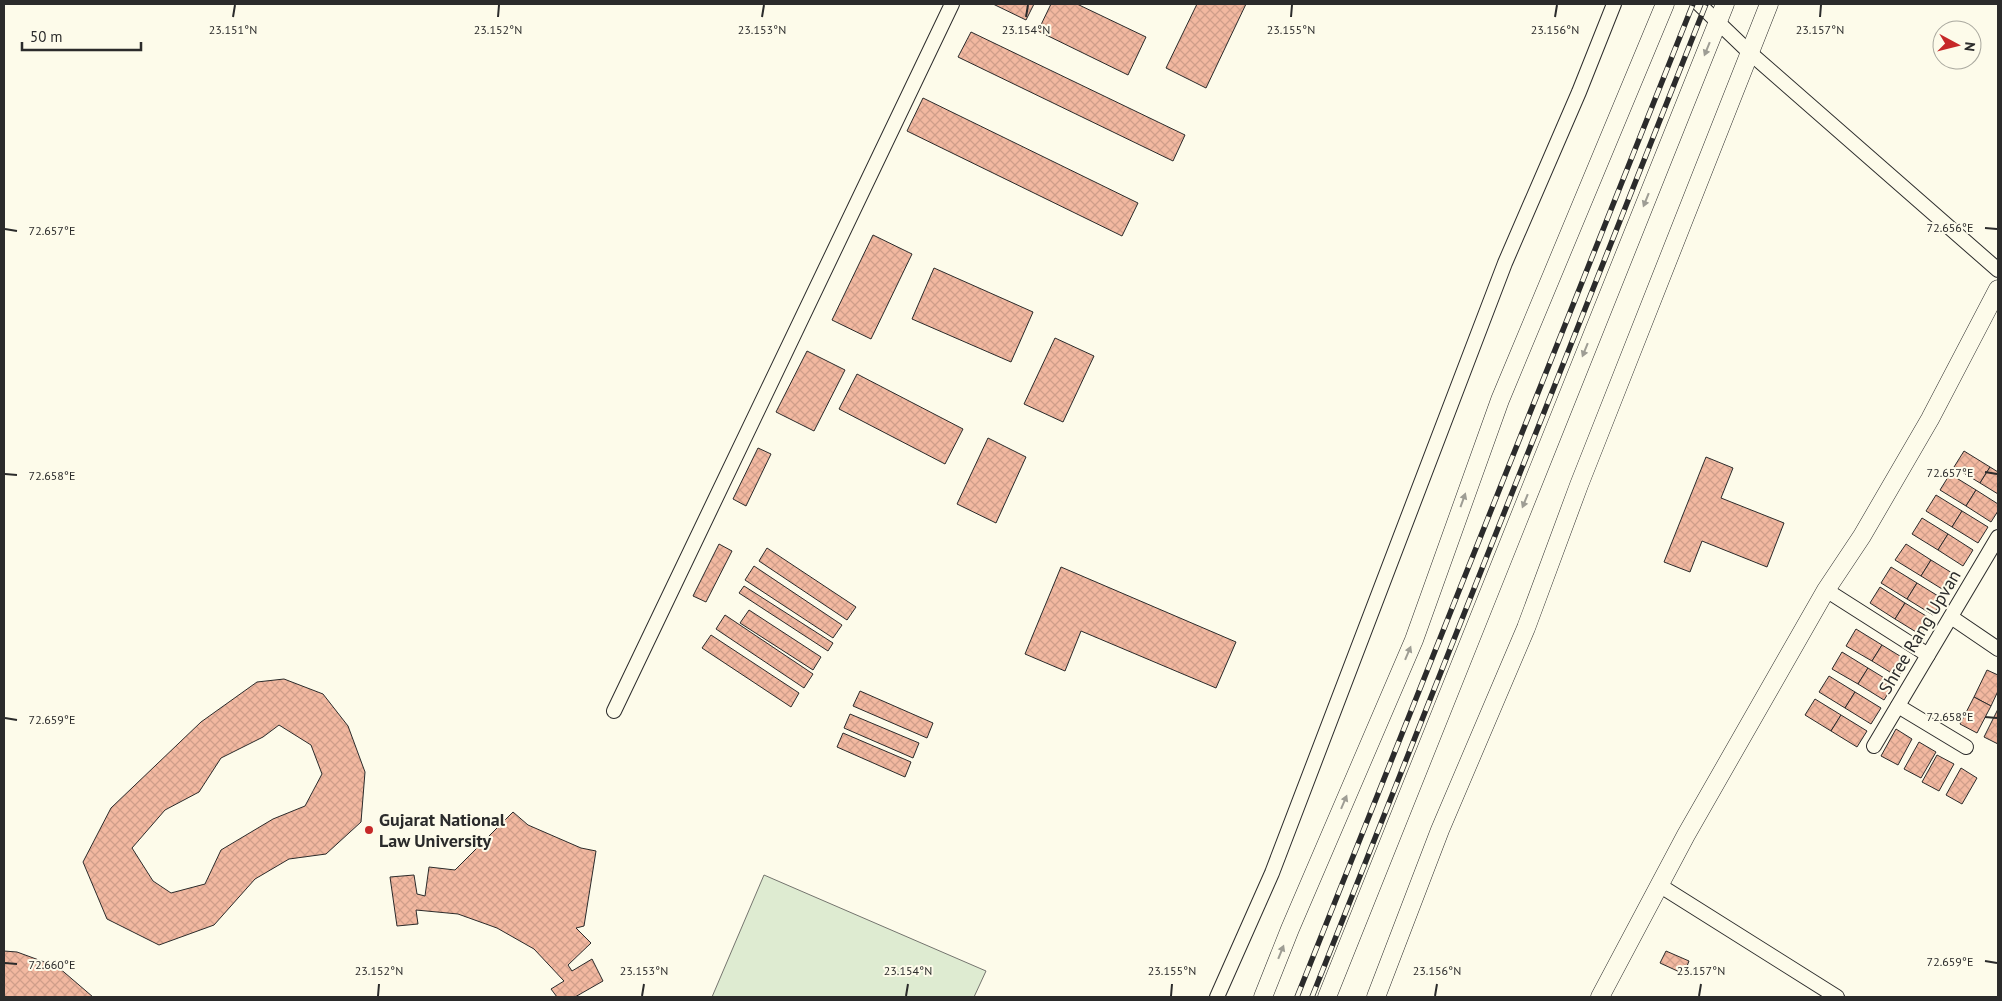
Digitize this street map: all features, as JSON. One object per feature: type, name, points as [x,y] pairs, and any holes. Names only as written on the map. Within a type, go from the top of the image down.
[{"type":"street","points":[[614,711],[952,4]]},
{"type":"street","points":[[1217,997],[1279,855],[1505,263],[1579,92],[1614,4]]},
{"type":"street","points":[[1263,997],[1414,640],[1500,400],[1665,4]]},
{"type":"street","points":[[1699,4],[1750,52],[1998,270]]},
{"type":"street","points":[[1327,997],[1725,4]]},
{"type":"street","points":[[1376,997],[1440,830],[1526,628],[1579,485],[1769,4]]},
{"type":"street","points":[[1600,997],[1659,885],[1826,590],[1862,536],[1930,418],[1998,289]]},
{"type":"street","name":"Shree Rang Upvan","points":[[1874,746],[1998,537]]},
{"type":"street","points":[[1826,590],[1928,655]]},
{"type":"street","points":[[1950,617],[1998,649]]},
{"type":"street","points":[[1898,706],[1966,747]]},
{"type":"street","points":[[1659,885],[1837,997]]},
{"type":"green space","points":[[764,875],[986,971],[974,997],[712,997]]},
{"type":"building","points":[[993,4],[1034,4],[1026,20]]},
{"type":"building","points":[[1051,4],[1077,4],[1146,37],[1128,75],[1038,31]]},
{"type":"building","points":[[1197,4],[1246,4],[1206,88],[1166,68]]},
{"type":"building","points":[[971,32],[1185,135],[1173,161],[958,57]]},
{"type":"building","points":[[923,98],[1138,203],[1122,236],[907,131]]},
{"type":"building","points":[[873,235],[912,254],[871,339],[832,320]]},
{"type":"building","points":[[934,268],[1033,312],[1011,362],[912,319]]},
{"type":"building","points":[[1055,338],[1094,356],[1063,422],[1024,404]]},
{"type":"building","points":[[807,351],[845,370],[814,431],[776,412]]},
{"type":"building","points":[[857,374],[963,429],[945,464],[839,409]]},
{"type":"building","points":[[988,438],[1026,457],[996,523],[957,504]]},
{"type":"building","points":[[758,448],[771,454],[746,506],[733,499]]},
{"type":"building","points":[[1964,451],[1990,467],[1980,483],[1954,467]]},
{"type":"building","points":[[1706,457],[1733,468],[1721,498],[1784,523],[1767,567],[1702,541],[1690,572],[1664,562]]},
{"type":"building","points":[[1990,467],[1998,472],[1998,494],[1980,483]]},
{"type":"building","points":[[1950,474],[1976,490],[1966,506],[1940,490]]},
{"type":"building","points":[[1976,490],[1998,504],[1998,511],[1991,522],[1966,506]]},
{"type":"building","points":[[1936,495],[1962,511],[1952,527],[1926,511]]},
{"type":"building","points":[[1962,511],[1988,527],[1978,543],[1952,527]]},
{"type":"building","points":[[1922,518],[1948,534],[1938,550],[1912,534]]},
{"type":"building","points":[[1948,534],[1973,550],[1963,566],[1938,550]]},
{"type":"building","points":[[719,544],[732,551],[706,602],[693,596]]},
{"type":"building","points":[[1906,544],[1931,560],[1921,576],[1895,560]]},
{"type":"building","points":[[767,548],[856,607],[847,620],[759,561]]},
{"type":"building","points":[[1931,560],[1957,576],[1947,592],[1921,576]]},
{"type":"building","points":[[754,566],[842,625],[833,638],[745,580]]},
{"type":"building","points":[[1061,567],[1236,642],[1216,688],[1081,631],[1065,671],[1025,654]]},
{"type":"building","points":[[1891,567],[1917,583],[1907,599],[1881,583]]},
{"type":"building","points":[[1917,583],[1943,599],[1933,615],[1907,599]]},
{"type":"building","points":[[744,586],[833,643],[828,651],[739,593]]},
{"type":"building","points":[[1880,587],[1905,603],[1895,619],[1870,603]]},
{"type":"building","points":[[1905,603],[1931,619],[1921,635],[1895,619]]},
{"type":"building","points":[[749,610],[821,657],[813,670],[740,623]]},
{"type":"building","points":[[725,615],[813,674],[804,688],[716,629]]},
{"type":"building","points":[[1856,629],[1882,645],[1872,661],[1846,646]]},
{"type":"building","points":[[711,635],[799,693],[791,707],[702,648]]},
{"type":"building","points":[[1882,645],[1908,661],[1898,677],[1872,661]]},
{"type":"building","points":[[1842,652],[1868,668],[1858,684],[1832,669]]},
{"type":"building","points":[[1868,668],[1894,684],[1884,700],[1858,684]]},
{"type":"building","points":[[1987,670],[1998,675],[1998,691],[1991,706],[1974,697]]},
{"type":"building","points":[[1829,676],[1855,692],[1845,708],[1819,692]]},
{"type":"building","points":[[284,679],[323,694],[348,726],[365,772],[361,822],[326,854],[289,859],[255,879],[214,925],[159,945],[107,919],[83,862],[111,808],[201,722],[257,682]],"holes":[[[279,725],[311,745],[322,774],[305,806],[273,819],[221,850],[205,884],[171,893],[153,881],[132,848],[165,810],[199,792],[221,758],[263,737]]]},
{"type":"building","points":[[860,691],[933,723],[927,738],[853,706]]},
{"type":"building","points":[[1855,692],[1881,708],[1871,724],[1845,708]]},
{"type":"building","points":[[1974,697],[1991,706],[1977,733],[1960,724]]},
{"type":"building","points":[[1815,699],[1841,715],[1831,731],[1805,715]]},
{"type":"building","points":[[1998,709],[1998,744],[1984,737]]},
{"type":"building","points":[[850,714],[919,743],[913,758],[844,728]]},
{"type":"building","points":[[1841,715],[1867,731],[1857,747],[1831,731]]},
{"type":"building","points":[[1896,729],[1912,739],[1898,765],[1881,756]]},
{"type":"building","points":[[843,733],[911,762],[905,777],[837,747]]},
{"type":"building","points":[[1919,742],[1936,752],[1921,778],[1904,769]]},
{"type":"building","points":[[1937,755],[1954,764],[1939,791],[1922,782]]},
{"type":"building","points":[[1961,768],[1977,778],[1962,804],[1946,795]]},
{"type":"building","points":[[513,812],[528,825],[581,848],[596,851],[584,926],[576,928],[591,943],[568,965],[572,971],[592,959],[603,981],[575,997],[557,997],[551,989],[564,981],[534,949],[497,928],[458,914],[416,910],[418,924],[397,926],[390,877],[414,875],[417,894],[425,896],[429,867],[455,870]]},
{"type":"building","points":[[4,951],[17,952],[58,967],[93,997],[4,997]]},
{"type":"building","points":[[1666,951],[1689,961],[1684,974],[1660,963]]},
{"type":"railway","points":[[1297,997],[1693,4]]},
{"type":"railway","points":[[1312,997],[1706,4]]},
{"type":"place","name":"Gujarat National Law University","points":[[369,830]]}]
